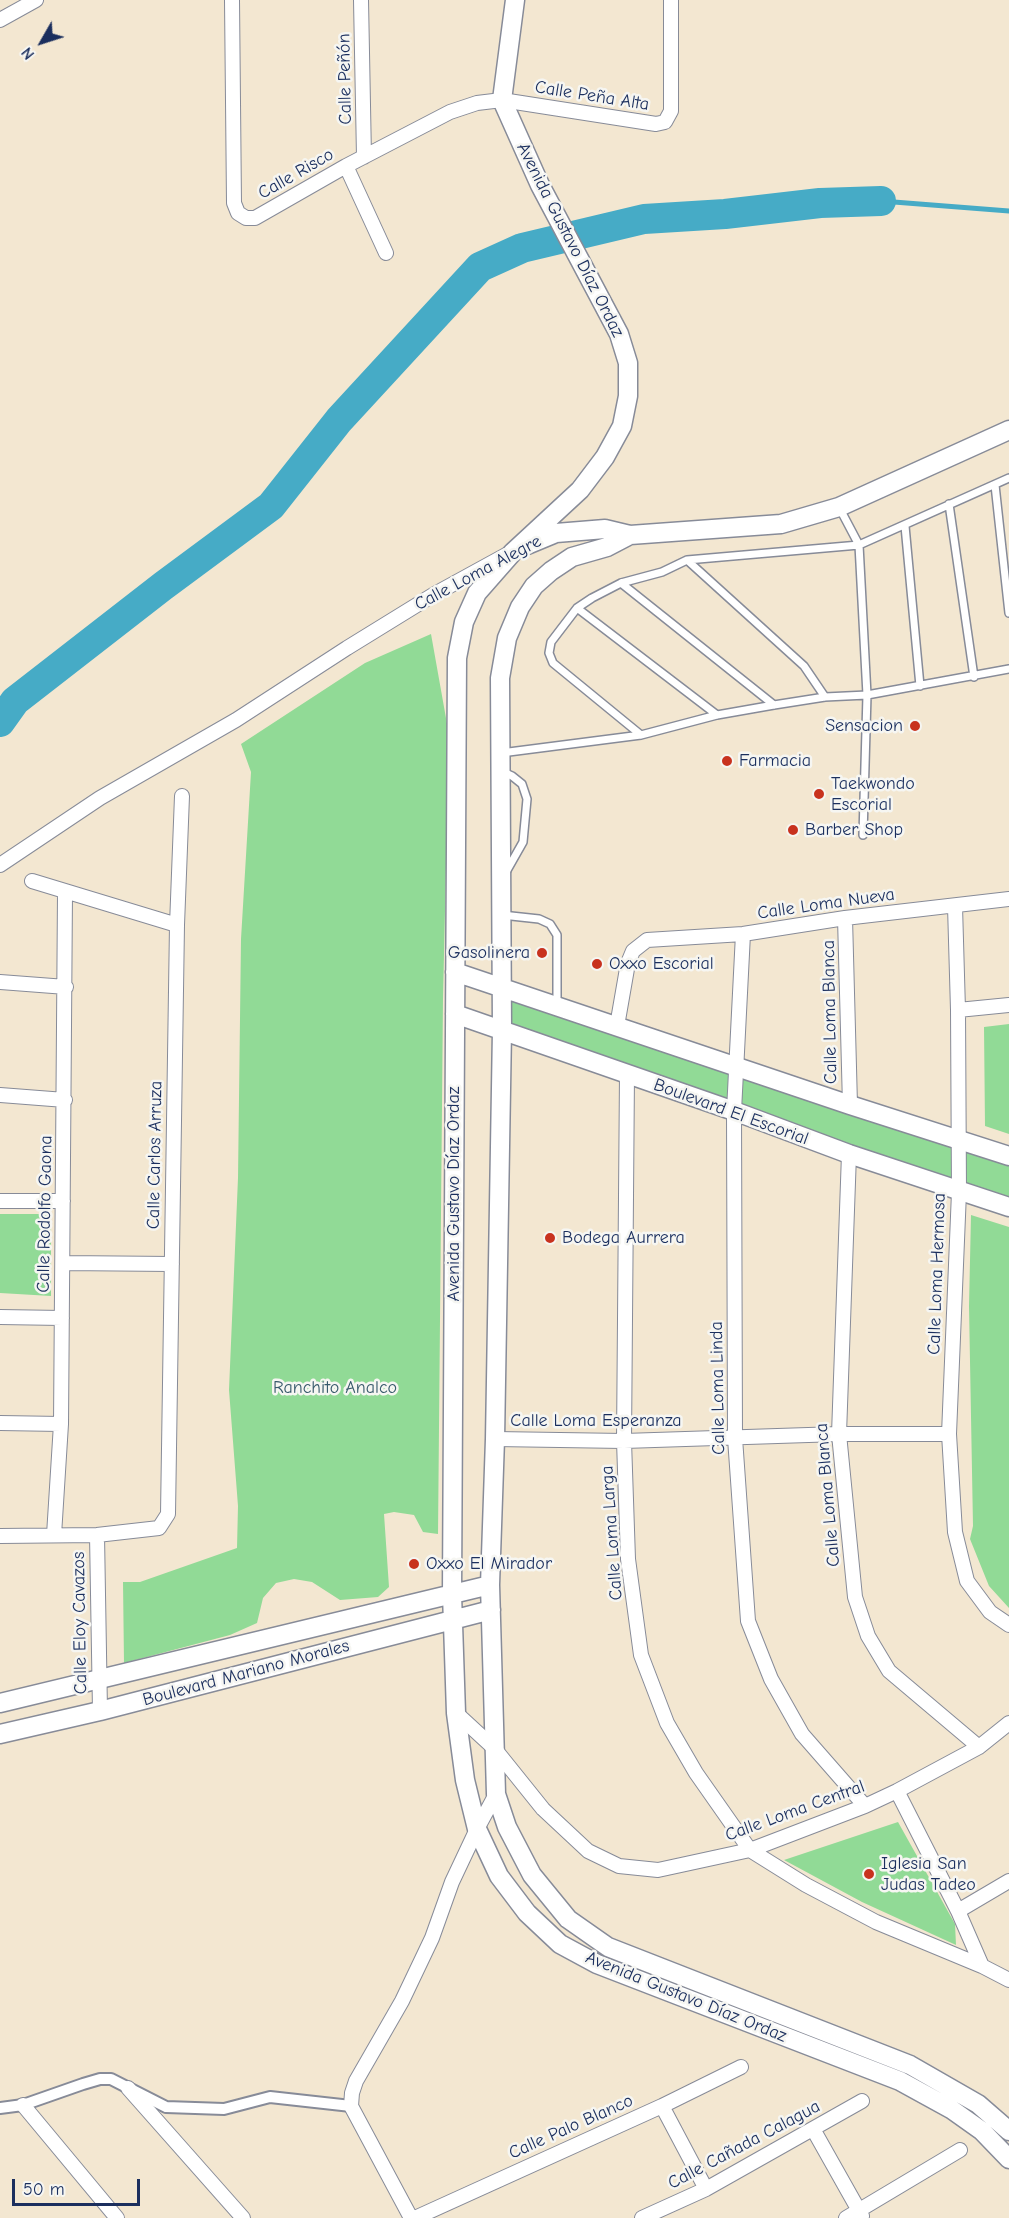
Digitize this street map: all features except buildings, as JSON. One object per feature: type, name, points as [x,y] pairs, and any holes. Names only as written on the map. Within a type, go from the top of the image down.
[{"type":"street","points":[[0,20],[36,0]]},
{"type":"street","name":"Calle Risco","points":[[232,0],[234,203],[238,213],[246,218],[255,218],[346,166],[450,112],[477,103],[502,100]]},
{"type":"street","name":"Calle Peñón","points":[[361,0],[364,157]]},
{"type":"street","points":[[502,100],[515,0]]},
{"type":"street","name":"Calle Peña Alta","points":[[502,100],[656,124],[665,122],[670,111],[671,0]]},
{"type":"street","name":"Avenida Gustavo Díaz Ordaz","points":[[502,100],[540,186],[619,334],[628,363],[628,396],[622,426],[605,457],[580,490],[513,552],[477,593],[464,622],[457,658],[452,1594],[456,1713],[465,1780],[477,1829],[499,1876],[527,1913],[560,1944],[597,1964],[900,2081],[982,2131],[1009,2159]]},
{"type":"street","points":[[346,166],[386,253]]},
{"type":"street","name":"Calle Loma Alegre","points":[[0,866],[100,798],[236,720],[346,648],[433,595],[513,552],[556,533],[605,529],[630,536],[781,524],[839,507],[1009,430]]},
{"type":"street","name":"Avenida Gustavo Díaz Ordaz","points":[[630,536],[607,547],[572,557],[534,586],[520,607],[507,638],[500,678],[502,1030],[495,1439],[490,1585],[496,1794],[507,1827],[532,1875],[568,1919],[609,1947],[910,2066],[943,2082],[978,2104],[1009,2131]]},
{"type":"street","name":"Calle Carlos Arruza","points":[[97,1535],[159,1528],[168,1514],[177,925],[182,796]]},
{"type":"street","points":[[32,881],[65,893],[177,925]]},
{"type":"street","name":"Calle Rodolfo Gaona","points":[[54,1535],[61,1424],[65,893]]},
{"type":"street","name":"Calle Loma Nueva","points":[[617,1026],[628,963],[633,951],[647,940],[743,934],[845,918],[1009,899]]},
{"type":"street","name":"Calle Loma Hermosa","points":[[955,906],[959,1192],[949,1434],[955,1532],[967,1581],[990,1612],[1009,1625]]},
{"type":"street","name":"Calle Loma Blanca","points":[[845,918],[850,1105]]},
{"type":"street","name":"Calle Loma Linda","points":[[743,934],[734,1111],[735,1438],[748,1621],[771,1679],[802,1734],[865,1806]]},
{"type":"street","points":[[455,972],[1009,1156]]},
{"type":"street","points":[[0,982],[66,987]]},
{"type":"street","points":[[958,1010],[1009,1005]]},
{"type":"street","name":"Boulevard El Escorial","points":[[454,1014],[734,1111],[849,1154],[1009,1207]]},
{"type":"street","name":"Calle Loma Larga","points":[[627,1074],[624,1441],[628,1559],[641,1655],[667,1723],[696,1773],[750,1850],[806,1885],[876,1922],[982,1966],[1009,1980]]},
{"type":"street","points":[[0,1095],[65,1100]]},
{"type":"street","name":"Calle Loma Blanca","points":[[849,1154],[839,1434],[855,1597],[868,1636],[889,1671],[979,1747]]},
{"type":"street","points":[[0,1201],[63,1201]]},
{"type":"street","points":[[63,1263],[172,1264]]},
{"type":"street","points":[[0,1317],[62,1318]]},
{"type":"street","points":[[0,1423],[61,1424]]},
{"type":"street","name":"Calle Loma Esperanza","points":[[495,1439],[624,1441],[839,1434],[949,1434]]},
{"type":"street","points":[[0,1536],[97,1535]]},
{"type":"street","name":"Calle Eloy Cavazos","points":[[97,1535],[100,1711]]},
{"type":"street","name":"Boulevard Mariano Morales","points":[[0,1703],[490,1585]]},
{"type":"street","name":"Boulevard Mariano Morales","points":[[0,1734],[100,1711],[491,1610]]},
{"type":"street","name":"Calle Loma Central","points":[[456,1713],[494,1748],[543,1809],[588,1851],[619,1866],[658,1870],[750,1850],[865,1806],[979,1747],[1009,1723]]},
{"type":"street","points":[[897,1791],[958,1911],[982,1966]]},
{"type":"street","points":[[413,2218],[351,2106],[352,2093],[356,2081],[402,2001],[427,1948],[452,1882],[496,1794]]},
{"type":"street","points":[[958,1911],[1009,1881]]},
{"type":"street","name":"Calle Palo Blanco","points":[[413,2218],[662,2106],[741,2067]]},
{"type":"street","points":[[0,2108],[23,2106],[100,2079],[111,2079],[166,2107],[224,2109],[270,2097],[351,2106]]},
{"type":"street","points":[[128,2088],[243,2218]]},
{"type":"street","name":"Calle Cañada Calagua","points":[[642,2218],[706,2189],[862,2101]]},
{"type":"street","points":[[23,2106],[117,2218]]},
{"type":"street","points":[[662,2106],[706,2189]]},
{"type":"street","points":[[813,2129],[861,2214]]},
{"type":"street","points":[[846,2218],[861,2214],[960,2150]]},
{"type":"lane","points":[[641,735],[553,663],[549,652],[551,642],[577,608],[621,583],[662,572],[687,560],[859,545],[1009,478]]},
{"type":"lane","points":[[995,485],[1009,612]]},
{"type":"lane","points":[[949,504],[974,677]]},
{"type":"lane","points":[[839,507],[859,545],[867,695],[863,835]]},
{"type":"lane","points":[[905,526],[920,686]]},
{"type":"lane","points":[[687,560],[804,666],[825,697]]},
{"type":"lane","points":[[621,583],[774,705]]},
{"type":"lane","points":[[577,608],[717,716]]},
{"type":"lane","points":[[501,753],[641,735],[717,716],[774,705],[825,697],[867,695],[1009,669]]},
{"type":"lane","points":[[501,771],[522,784],[526,799],[523,842],[516,858],[501,879]]},
{"type":"lane","points":[[502,915],[540,919],[550,924],[557,935],[557,1006]]},
{"type":"green space","name":"Ranchito Analco","points":[[431,634],[449,735],[443,999],[438,1534],[423,1532],[414,1515],[394,1512],[384,1514],[389,1587],[378,1597],[340,1600],[312,1582],[294,1579],[276,1583],[263,1598],[257,1623],[230,1635],[124,1663],[123,1582],[140,1582],[237,1548],[238,1506],[229,1390],[238,1178],[241,939],[251,772],[241,744],[365,663]]},
{"type":"green space","points":[[503,990],[735,1069],[734,1109],[505,1028]]},
{"type":"green space","points":[[1009,1024],[1009,1134],[985,1126],[984,1027]]},
{"type":"green space","points":[[738,1067],[957,1141],[958,1190],[736,1110]]},
{"type":"green space","points":[[960,1142],[1009,1157],[1009,1206],[960,1190]]},
{"type":"green space","points":[[0,1214],[51,1214],[51,1296],[0,1293]]},
{"type":"green space","points":[[971,1215],[1009,1227],[1009,1608],[989,1586],[970,1539],[973,1526],[969,1306]]},
{"type":"green space","points":[[898,1822],[955,1924],[956,1945],[862,1902],[784,1860]]},
{"type":"waterway","points":[[881,201],[1009,211]]},
{"type":"waterway","points":[[0,722],[15,701],[163,586],[271,506],[339,420],[480,267],[522,248],[644,219],[725,214],[820,203],[881,201]]},
{"type":"place","name":"Sensacion","points":[[915,726]]},
{"type":"place","name":"Farmacia","points":[[727,761]]},
{"type":"place","name":"Taekwondo Escorial","points":[[819,794]]},
{"type":"place","name":"Barber Shop","points":[[793,830]]},
{"type":"place","name":"Gasolinera","points":[[542,953]]},
{"type":"place","name":"Oxxo Escorial","points":[[597,964]]},
{"type":"place","name":"Bodega Aurrera","points":[[550,1238]]},
{"type":"place","name":"Oxxo El Mirador","points":[[414,1564]]},
{"type":"place","name":"Iglesia San Judas Tadeo","points":[[869,1874]]}]
